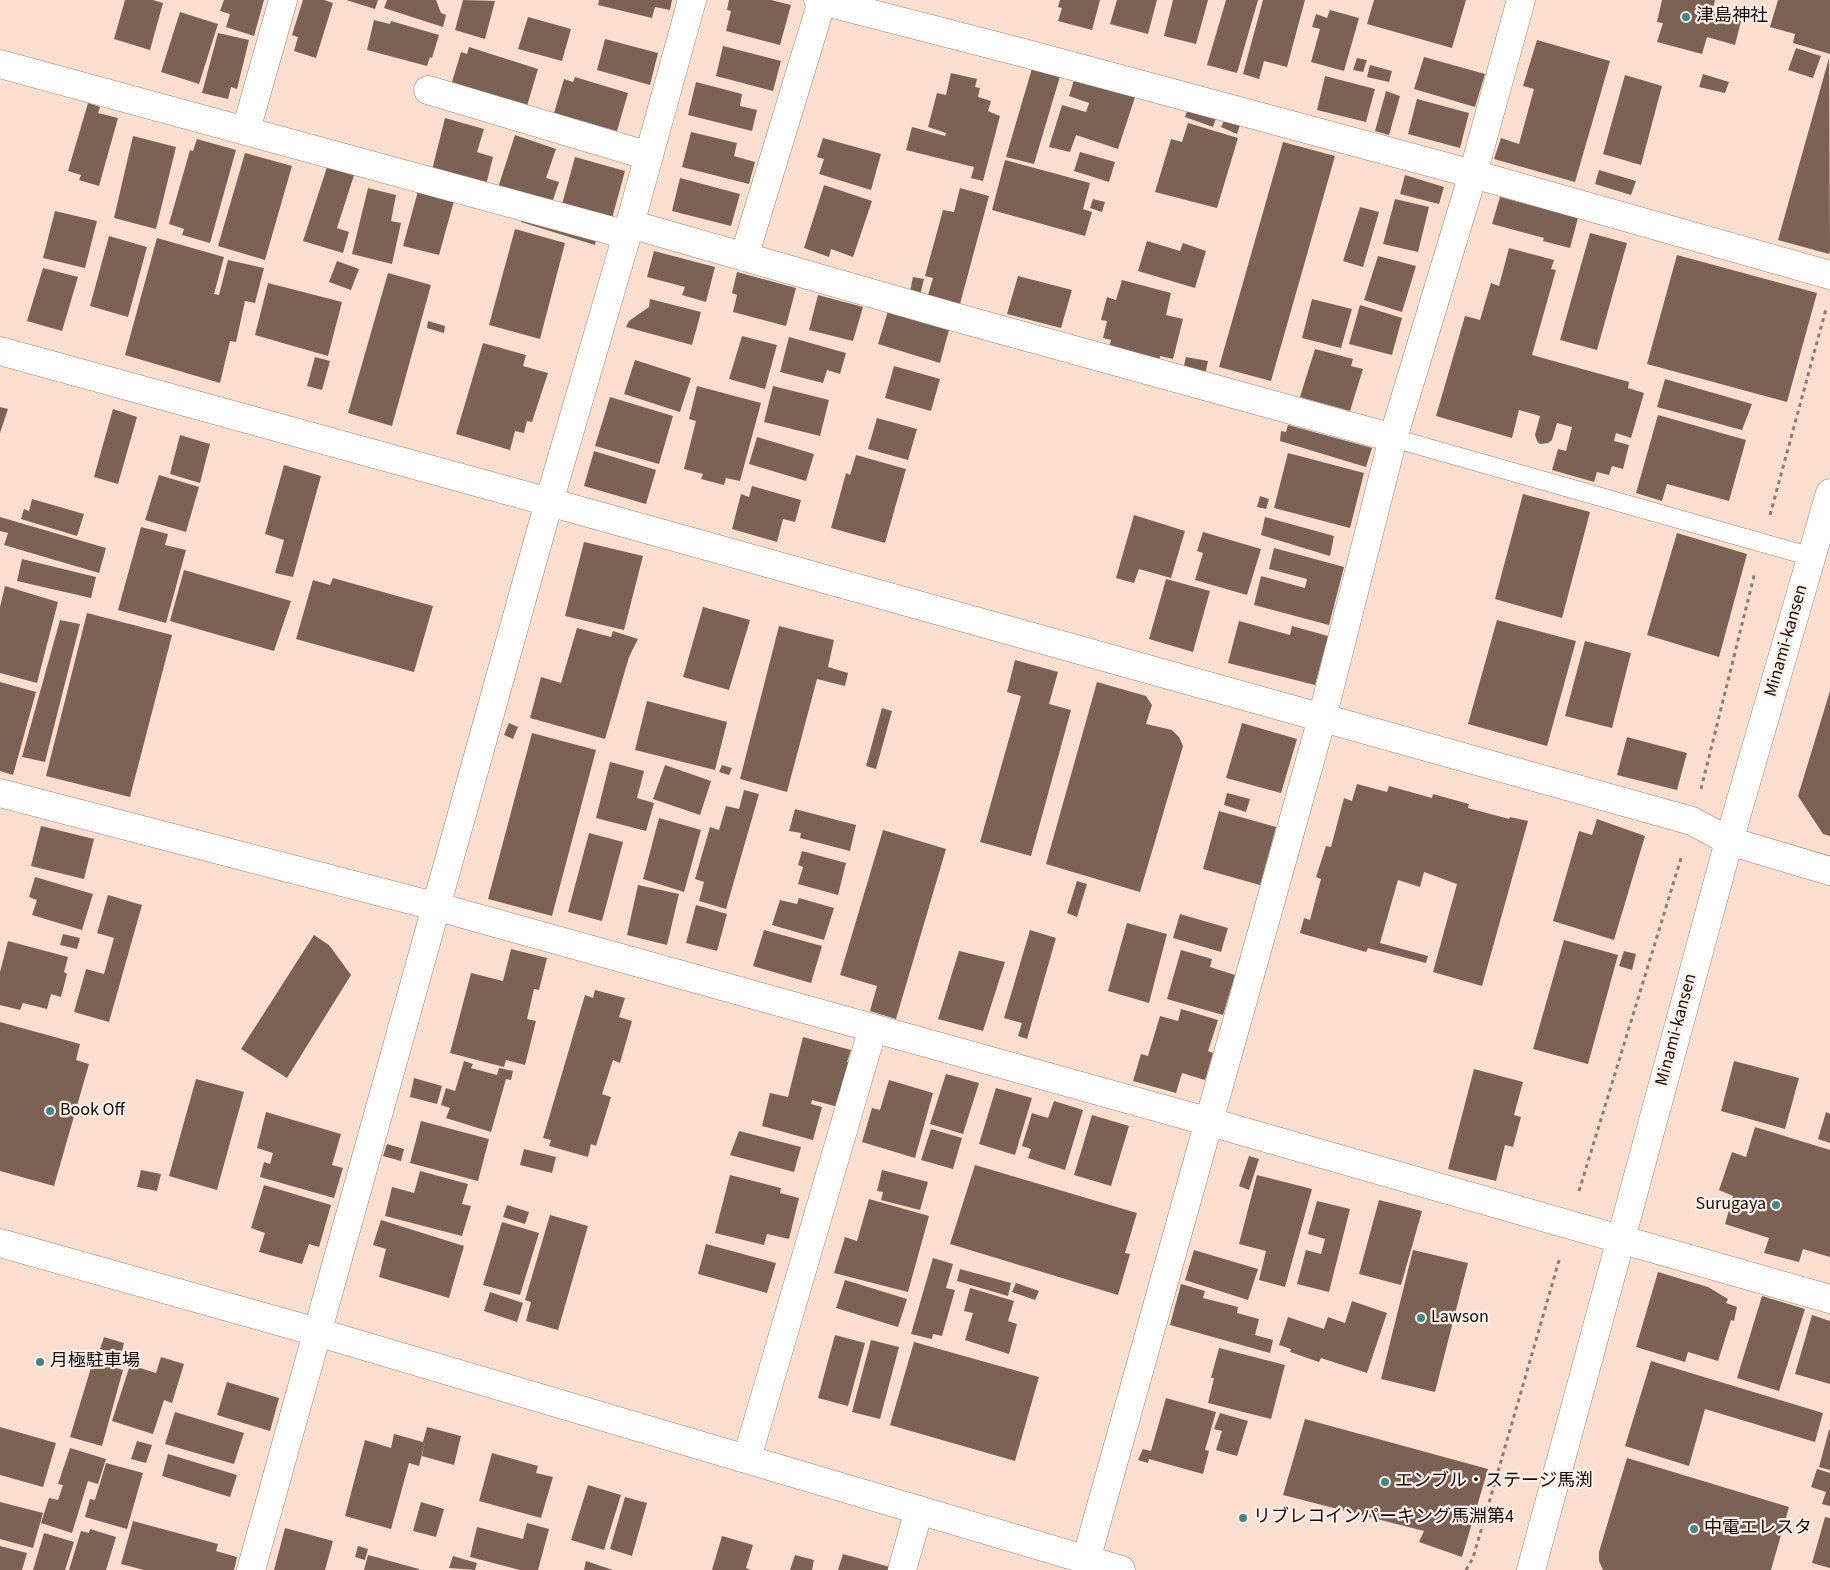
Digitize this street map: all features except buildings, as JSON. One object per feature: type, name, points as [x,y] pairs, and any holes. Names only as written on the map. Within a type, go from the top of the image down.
[{"type":"street","points":[[246,130],[283,0]]},
{"type":"street","points":[[251,1570],[438,907],[549,502],[629,229],[692,0]]},
{"type":"street","points":[[744,257],[820,0],[1473,174],[1830,274]]},
{"type":"street","points":[[1086,1560],[1322,718],[1393,438],[1473,174],[1520,0]]},
{"type":"street","points":[[0,64],[246,130],[744,257],[1393,438]]},
{"type":"street","points":[[428,90],[649,156]]},
{"type":"street","points":[[0,352],[549,502],[1692,822],[1729,841],[1830,871]]},
{"type":"street","name":"Minami-kansen","points":[[1531,1570],[1729,841],[1830,492]]},
{"type":"street","points":[[0,793],[438,907],[1210,1122],[1830,1299]]},
{"type":"street","points":[[747,1458],[873,1028]]},
{"type":"street","points":[[0,1243],[317,1332],[1121,1570]]},
{"type":"street","points":[[902,1570],[919,1510]]},
{"type":"lane","points":[[1393,438],[1812,557]]},
{"type":"path","points":[[1466,1570],[1473,1558],[1569,1224],[1692,822],[1762,543],[1827,303]]},
{"type":"place","name":"津島神社","points":[[1686,17]]},
{"type":"place","name":"Book Off","points":[[50,1111]]},
{"type":"place","name":"Surugaya","points":[[1776,1205]]},
{"type":"place","name":"Lawson","points":[[1421,1318]]},
{"type":"place","name":"月極駐車場","points":[[40,1362]]},
{"type":"place","name":"エンブル・ステージ馬渕","points":[[1385,1482]]},
{"type":"place","name":"リブレコインパーキング馬淵第4","points":[[1243,1518]]},
{"type":"place","name":"中電エレスタ","points":[[1694,1529]]}]
